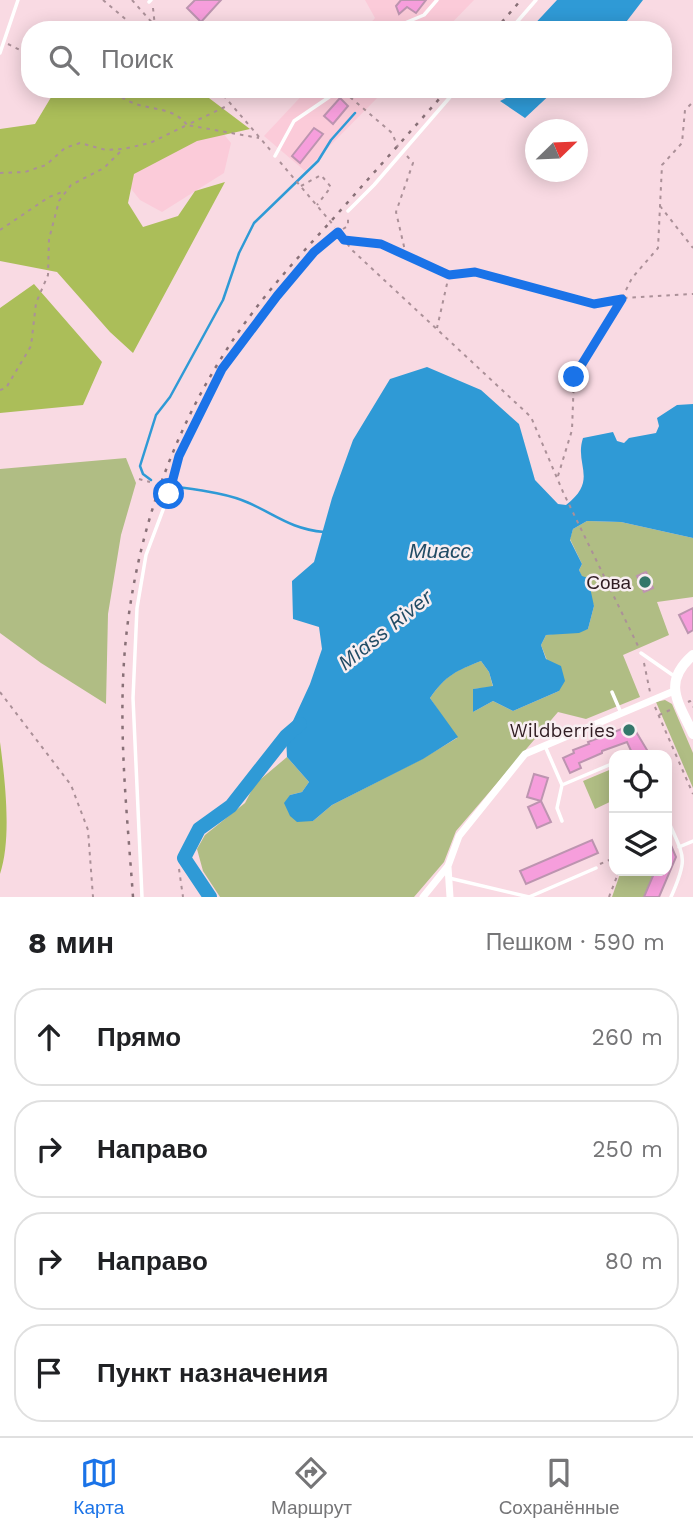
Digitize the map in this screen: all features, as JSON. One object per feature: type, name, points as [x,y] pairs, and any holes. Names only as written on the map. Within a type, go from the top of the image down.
[{"type":"street","points":[[693,655],[676,677],[674,691],[693,734]]},
{"type":"street","points":[[423,897],[448,866],[459,836],[526,754],[674,691]]},
{"type":"street","points":[[448,866],[450,897]]},
{"type":"lane","points":[[0,53],[19,0]]},
{"type":"lane","points":[[410,21],[424,15],[437,0]]},
{"type":"lane","points":[[518,21],[536,0]]},
{"type":"lane","points":[[275,156],[294,121],[328,98]]},
{"type":"lane","points":[[348,211],[449,98]]},
{"type":"lane","points":[[142,897],[133,698],[138,608],[146,555],[169,494],[179,456],[222,369],[307,261],[338,232]]},
{"type":"lane","points":[[641,653],[676,677]]},
{"type":"lane","points":[[612,692],[621,713]]},
{"type":"lane","points":[[545,746],[562,785],[556,808],[562,821]]},
{"type":"lane","points":[[562,785],[609,765]]},
{"type":"lane","points":[[671,897],[683,869],[683,858],[672,830]]},
{"type":"lane","points":[[679,847],[693,841]]},
{"type":"lane","points":[[449,877],[529,897],[596,868]]},
{"type":"path","points":[[103,0],[128,21]]},
{"type":"path","points":[[132,0],[151,21]]},
{"type":"path","points":[[150,1],[155,21]]},
{"type":"path","points":[[4,42],[21,50]]},
{"type":"path","points":[[124,98],[138,105],[164,109],[187,125],[262,139]]},
{"type":"path","points":[[226,98],[352,250],[531,417],[563,492],[641,653],[652,700],[693,794]]},
{"type":"path","points":[[351,98],[392,133],[397,146],[413,163],[396,212],[406,255]]},
{"type":"path","points":[[557,478],[572,429],[574,377],[632,278],[657,248],[662,165],[682,143],[685,110],[693,102]]},
{"type":"path","points":[[0,173],[25,172],[46,165],[65,148],[80,143],[106,150],[150,143],[231,104]]},
{"type":"path","points":[[0,390],[6,388],[31,345],[36,303],[48,275],[48,239],[59,201],[71,185],[104,168],[123,149]]},
{"type":"path","points":[[300,185],[321,175],[331,187],[316,206]]},
{"type":"path","points":[[0,230],[49,197],[66,191]]},
{"type":"path","points":[[659,205],[693,248]]},
{"type":"path","points":[[338,232],[348,226],[348,211]]},
{"type":"path","points":[[344,240],[381,244],[449,275],[475,272],[594,304],[622,299],[693,294]]},
{"type":"path","points":[[437,329],[449,275]]},
{"type":"path","points":[[139,479],[150,482]]},
{"type":"path","points":[[0,692],[71,785],[88,830],[93,897]]},
{"type":"path","points":[[179,869],[183,897]]},
{"type":"path","points":[[609,897],[617,876]]},
{"type":"shaded area","points":[[365,0],[474,0],[454,21],[372,21],[375,18]]},
{"type":"shaded area","points":[[300,98],[377,98],[305,171],[264,136]]},
{"type":"shaded area","points":[[222,132],[231,143],[224,173],[162,212],[140,200],[128,185],[133,166],[186,139]]},
{"type":"green space","points":[[51,98],[209,98],[250,129],[197,141],[134,174],[128,203],[143,227],[178,216],[195,191],[225,182],[133,353],[110,332],[57,272],[0,261],[0,129],[35,124]]},
{"type":"green space","points":[[34,284],[102,362],[83,405],[0,413],[0,308]]},
{"type":"green space","points":[[126,458],[136,483],[121,535],[108,614],[106,704],[41,663],[0,633],[0,469]]},
{"type":"green space","points":[[587,521],[621,522],[693,538],[693,597],[657,602],[669,635],[623,655],[640,697],[586,719],[558,712],[456,831],[444,862],[414,897],[220,897],[203,871],[197,849],[205,835],[245,803],[255,784],[287,757],[309,782],[302,792],[290,795],[313,821],[332,805],[457,738],[430,698],[446,679],[458,671],[481,661],[489,672],[493,687],[473,689],[473,712],[493,701],[513,711],[559,691],[541,645],[546,635],[588,629],[594,606],[579,570],[582,564],[570,539],[573,529]]},
{"type":"green space","points":[[665,700],[672,704],[693,753],[693,788],[656,702]]},
{"type":"green space","points":[[0,742],[7,826],[0,874]]},
{"type":"green space","points":[[609,770],[609,802],[595,809],[583,781]]},
{"type":"green space","points":[[619,876],[653,876],[644,897],[612,897]]},
{"type":"water","points":[[557,0],[643,0],[627,21],[537,21]]},
{"type":"water","points":[[506,98],[546,98],[525,118],[500,101]]},
{"type":"water","name":"Миасс","points":[[427,367],[481,390],[519,424],[535,480],[558,504],[566,505],[581,488],[584,480],[581,456],[583,438],[613,432],[617,441],[624,443],[629,438],[656,433],[659,426],[657,418],[677,405],[693,404],[693,538],[621,522],[587,521],[573,529],[570,540],[582,564],[579,570],[582,576],[588,578],[594,606],[588,629],[579,633],[546,635],[541,645],[546,659],[561,666],[565,681],[559,691],[513,711],[493,701],[473,712],[473,689],[493,686],[489,672],[481,661],[458,671],[441,684],[430,698],[458,737],[423,759],[332,805],[313,821],[297,822],[290,816],[284,803],[290,795],[302,792],[309,782],[287,757],[286,736],[310,684],[322,649],[319,627],[293,619],[292,581],[314,562],[332,498],[353,440],[390,379]]},
{"type":"building","points":[[195,0],[221,0],[202,21],[187,8]]},
{"type":"building","points":[[401,0],[426,0],[416,13],[407,7],[399,14],[396,6]]},
{"type":"building","points":[[340,98],[348,106],[333,124],[324,116]]},
{"type":"building","points":[[314,128],[323,134],[300,163],[292,156]]},
{"type":"building","points":[[646,572],[653,588],[644,592],[637,576]]},
{"type":"building","points":[[693,608],[693,630],[688,633],[679,615]]},
{"type":"building","points":[[632,725],[647,750],[631,750],[627,742],[579,763],[581,768],[570,773],[563,758],[574,753],[573,750],[589,744],[588,742]]},
{"type":"building","points":[[534,774],[548,778],[541,801],[527,797]]},
{"type":"building","points":[[541,801],[551,822],[537,828],[528,807]]},
{"type":"building","points":[[592,840],[598,853],[526,884],[520,871]]},
{"type":"building","points":[[672,848],[676,857],[672,866]]},
{"type":"building","points":[[653,876],[668,876],[659,897],[644,897]]},
{"type":"waterway","points":[[151,480],[143,474],[140,466],[156,415],[170,397],[223,300],[239,253],[254,223],[318,161],[331,140],[355,113]]},
{"type":"waterway","points":[[164,485],[230,496],[293,525],[324,532]]},
{"type":"waterway","name":"Miass River","points":[[210,897],[184,858],[199,829],[231,806],[286,736],[300,724]]},
{"type":"railway","points":[[503,21],[521,0]]},
{"type":"railway","points":[[133,897],[124,768],[123,670],[132,595],[141,552],[166,469],[203,390],[250,316],[269,291],[440,98]]},
{"type":"place","name":"Сова","points":[[645,582]]},
{"type":"place","name":"Wildberries","points":[[629,730]]},
{"type":"route","points":[[169,494],[179,456],[222,369],[314,252],[338,232],[344,240],[381,244],[449,275],[475,272],[594,304],[622,299],[574,377]]}]
